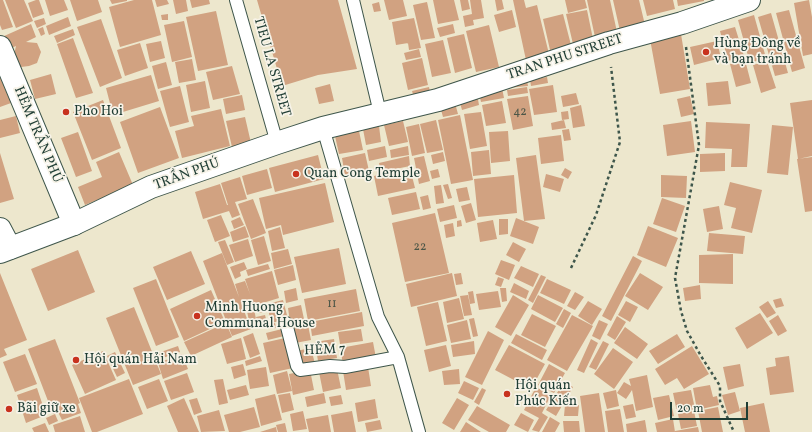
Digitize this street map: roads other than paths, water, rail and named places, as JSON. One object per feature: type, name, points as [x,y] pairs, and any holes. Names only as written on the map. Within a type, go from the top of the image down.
[{"type":"main road","name":"TRAN PHU STREET","points":[[380,113],[438,100],[609,43],[682,23],[749,0]]},
{"type":"main road","name":"HẺM TRẦN PHÚ","points":[[0,47],[74,224]]},
{"type":"main road","name":"TRẦN PHÚ","points":[[5,250],[74,224],[151,187],[278,142],[380,113]]},
{"type":"main road","points":[[0,229],[5,250]]},
{"type":"lane","name":"TIEU LA STREET","points":[[236,0],[278,142]]},
{"type":"lane","points":[[354,0],[380,113]]},
{"type":"lane","points":[[323,128],[378,317],[398,357],[419,432]]},
{"type":"lane","name":"HẺM 7","points":[[286,323],[297,366],[300,370],[330,366],[345,367],[398,357]]},
{"type":"place","name":"Hùng Đông về và bạn tránh","points":[[706,52]]},
{"type":"place","name":"Pho Hoi","points":[[66,112]]},
{"type":"place","name":"Quan Cong Temple","points":[[296,174]]},
{"type":"place","name":"Minh Huong Communal House","points":[[197,316]]},
{"type":"place","name":"Hội quán Hải Nam","points":[[76,360]]},
{"type":"place","name":"Hội quán Phúc Kiến","points":[[507,394]]},
{"type":"place","name":"Bãi giữ xe","points":[[9,409]]}]
